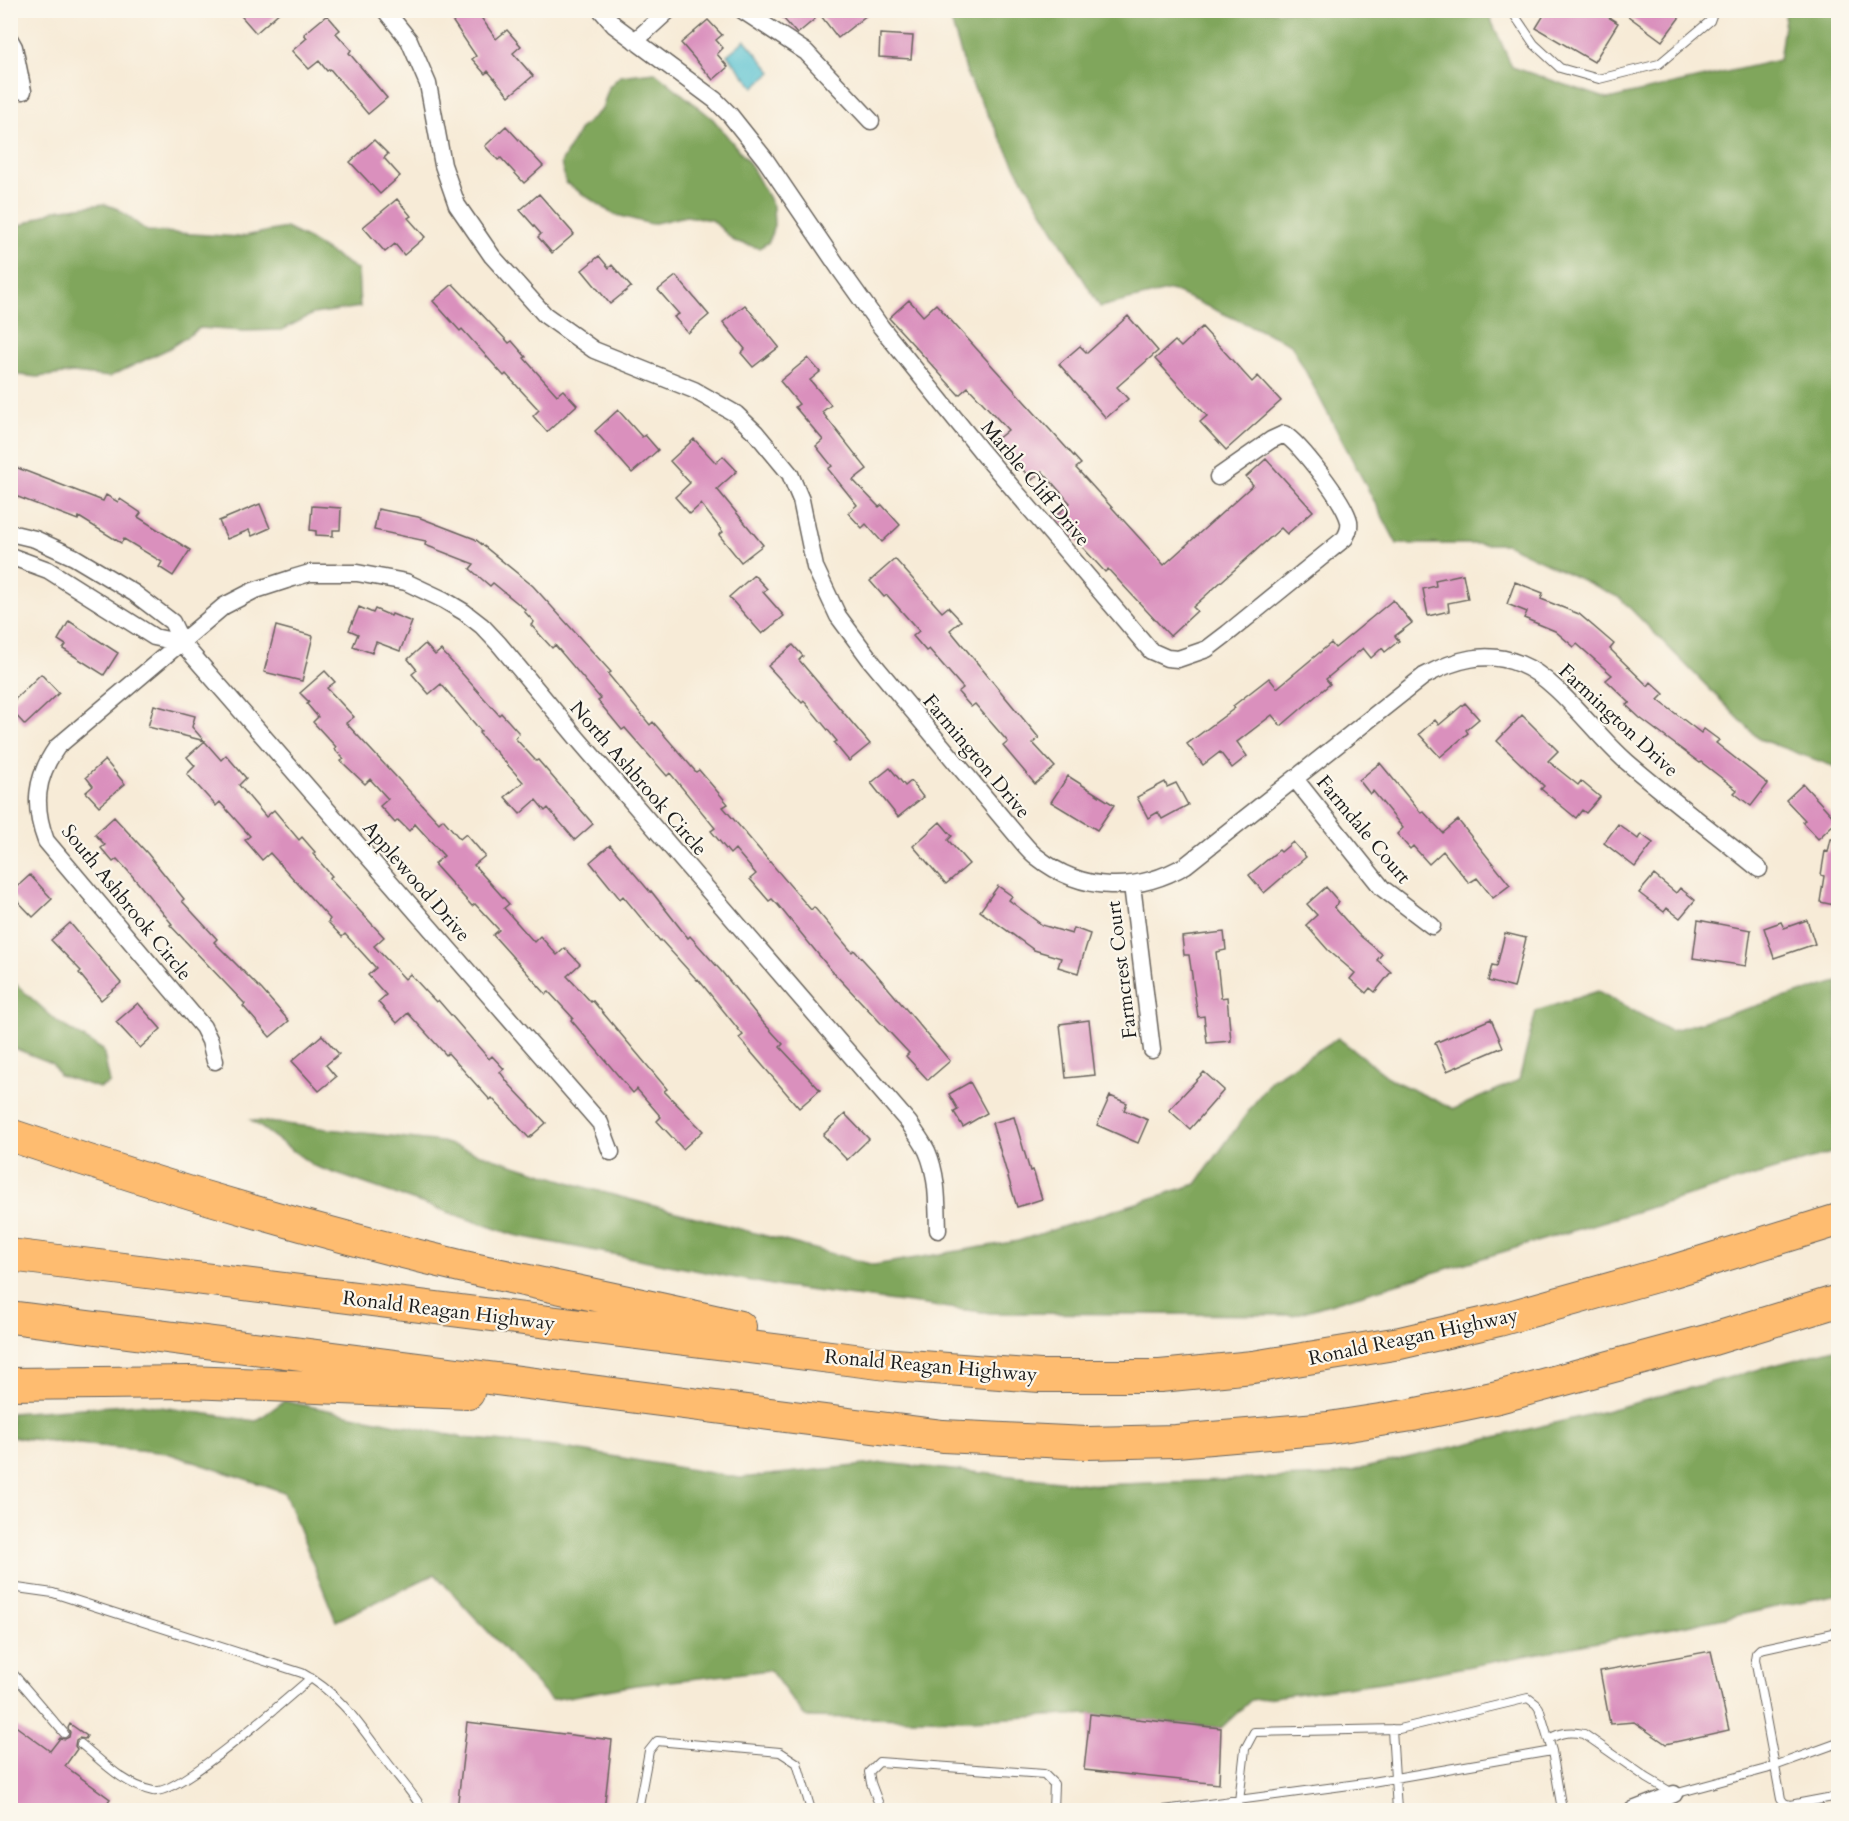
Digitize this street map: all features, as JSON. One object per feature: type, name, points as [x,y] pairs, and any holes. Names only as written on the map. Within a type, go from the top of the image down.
[{"type":"highway","points":[[10,1135],[249,1211],[423,1256],[895,1365]]},
{"type":"highway","name":"Ronald Reagan Highway","points":[[10,1255],[895,1365],[1040,1376],[1160,1376],[1253,1367],[1400,1343],[1499,1320],[1670,1272],[1839,1220]]},
{"type":"highway","points":[[10,1317],[943,1436],[1087,1443],[1258,1435],[1329,1428],[1412,1415],[1498,1397],[1710,1340],[1839,1300]]},
{"type":"highway","points":[[10,1384],[200,1382],[684,1403]]},
{"type":"street","name":"Farmington Drive","points":[[385,10],[409,40],[428,84],[443,165],[457,205],[492,256],[545,315],[594,350],[694,390],[736,414],[756,433],[790,474],[801,500],[815,567],[838,616],[872,662],[1036,856],[1070,877],[1090,883],[1132,885],[1171,873],[1185,865],[1424,676],[1447,664],[1466,658],[1503,659],[1519,663],[1550,682],[1599,736],[1627,762],[1759,869]]},
{"type":"street","name":"Marble Cliff Drive","points":[[601,10],[614,26],[715,100],[730,115],[765,159],[838,268],[881,327],[960,425],[1151,651],[1167,658],[1178,659],[1207,649],[1345,538],[1350,529],[1348,518],[1337,498],[1295,441],[1284,434],[1270,440],[1218,477]]},
{"type":"street","points":[[635,41],[669,10]]},
{"type":"street","points":[[742,10],[806,52],[871,121]]},
{"type":"street","points":[[10,40],[14,47],[23,91]]},
{"type":"street","name":"Applewood Drive","points":[[10,533],[34,539],[74,557],[134,593],[172,622],[182,643],[600,1123],[611,1152]]},
{"type":"street","points":[[10,556],[48,570],[154,637],[182,643]]},
{"type":"street","name":"North Ashbrook Circle","points":[[182,643],[224,606],[253,591],[310,573],[357,573],[406,582],[464,612],[499,644],[577,738],[909,1123],[926,1149],[933,1168],[938,1230]]},
{"type":"street","name":"South Ashbrook Circle","points":[[182,643],[57,747],[46,762],[41,777],[38,807],[46,841],[203,1028],[210,1041],[215,1061]]},
{"type":"street","name":"Farmdale Court","points":[[1295,779],[1382,888],[1432,926]]},
{"type":"street","name":"Farmcrest Court","points":[[1132,885],[1152,1050]]},
{"type":"street","points":[[1633,1810],[1674,1794]]},
{"type":"lane","points":[[1511,10],[1534,44],[1560,68],[1599,79],[1659,64],[1710,21],[1714,10]]},
{"type":"lane","points":[[10,1598],[11,1587],[53,1593],[302,1673],[324,1686],[343,1703],[423,1810]]},
{"type":"lane","points":[[1839,1632],[1760,1650],[1756,1653],[1755,1659],[1781,1798],[1784,1803],[1801,1804],[1839,1796]]},
{"type":"lane","points":[[10,1670],[64,1733]]},
{"type":"lane","points":[[81,1744],[128,1782],[155,1792],[176,1785],[197,1771],[311,1678]]},
{"type":"lane","points":[[1238,1810],[1245,1749],[1254,1732],[1392,1729],[1528,1698],[1539,1708],[1549,1739],[1562,1810]]},
{"type":"lane","points":[[1392,1729],[1397,1810]]},
{"type":"lane","points":[[1549,1739],[1572,1732],[1584,1734],[1674,1794],[1775,1766],[1839,1743]]},
{"type":"lane","points":[[638,1810],[649,1750],[657,1741],[780,1752],[797,1763],[811,1810]]},
{"type":"lane","points":[[1164,1810],[1394,1778],[1552,1751]]},
{"type":"lane","points":[[881,1810],[869,1772],[879,1761],[1044,1774],[1054,1784],[1053,1810]]},
{"type":"green space","points":[[948,11],[1049,11],[1055,18],[1065,11],[1487,11],[1512,67],[1608,99],[1779,60],[1786,11],[1838,11],[1838,768],[1759,739],[1620,598],[1506,544],[1397,544],[1291,344],[1171,290],[1100,307],[1018,171],[968,77]]},
{"type":"green space","points":[[655,72],[713,119],[750,164],[773,206],[774,225],[769,242],[759,248],[734,241],[712,220],[686,216],[651,224],[613,214],[566,183],[561,163],[580,129],[602,109],[609,87],[620,76]]},
{"type":"green space","points":[[104,204],[118,209],[147,231],[239,237],[286,228],[358,270],[360,307],[313,314],[282,330],[243,331],[200,328],[168,349],[109,377],[73,373],[37,377],[11,374],[11,223],[22,225],[55,210]]},
{"type":"green space","points":[[10,979],[59,1023],[103,1050],[110,1083],[99,1088],[59,1075],[52,1063],[11,1047]]},
{"type":"green space","points":[[1838,982],[1838,1151],[1293,1315],[990,1313],[782,1287],[514,1235],[314,1166],[251,1120],[442,1142],[591,1189],[874,1265],[1018,1241],[1196,1184],[1271,1080],[1338,1038],[1392,1080],[1454,1109],[1519,1080],[1536,1011],[1598,991],[1670,1031]]},
{"type":"green space","points":[[1838,1348],[1838,1594],[1725,1618],[1397,1680],[1251,1700],[1221,1728],[1090,1714],[971,1720],[805,1717],[770,1670],[636,1685],[551,1700],[435,1574],[336,1621],[284,1492],[167,1453],[11,1437],[11,1413],[140,1404],[256,1421],[284,1401],[465,1438],[564,1448],[740,1478],[884,1463],[1097,1485],[1330,1476],[1605,1411]]},
{"type":"water","points":[[745,40],[772,72],[754,87],[727,55]]},
{"type":"building","points":[[236,10],[282,10],[256,33]]},
{"type":"building","points":[[445,10],[476,10],[496,39],[507,30],[521,46],[513,53],[533,76],[509,96],[488,71],[485,74],[472,59],[476,56]]},
{"type":"building","points":[[776,10],[808,10],[815,19],[797,34]]},
{"type":"building","points":[[829,10],[873,10],[838,38],[821,16]]},
{"type":"building","points":[[1547,10],[1597,10],[1618,23],[1594,62],[1536,28]]},
{"type":"building","points":[[1620,10],[1685,10],[1662,41]]},
{"type":"building","points":[[327,15],[340,30],[336,33],[351,50],[349,53],[387,98],[368,114],[330,69],[327,71],[319,61],[309,69],[292,51],[307,38],[304,34]]},
{"type":"building","points":[[708,20],[722,35],[716,40],[723,48],[717,54],[728,67],[713,80],[681,43]]},
{"type":"building","points":[[880,34],[913,36],[911,59],[879,57]]},
{"type":"building","points":[[506,126],[543,166],[524,183],[501,158],[498,160],[485,146]]},
{"type":"building","points":[[374,140],[388,154],[384,158],[400,176],[380,194],[350,162]]},
{"type":"building","points":[[539,194],[574,234],[552,253],[538,237],[541,234],[520,210]]},
{"type":"building","points":[[397,199],[411,216],[408,218],[425,237],[404,255],[395,244],[385,252],[363,227]]},
{"type":"building","points":[[599,256],[609,268],[612,265],[631,287],[610,304],[582,270]]},
{"type":"building","points":[[676,276],[709,315],[688,333],[674,317],[679,314],[658,290]]},
{"type":"building","points":[[453,284],[509,343],[512,341],[557,395],[563,390],[577,405],[547,432],[533,416],[539,410],[433,301]]},
{"type":"building","points":[[909,300],[923,316],[936,304],[1081,464],[1076,468],[1164,565],[1253,485],[1246,477],[1266,459],[1313,511],[1287,534],[1281,528],[1193,607],[1197,611],[1170,636],[1108,569],[1105,572],[1055,517],[1070,503],[1042,471],[1032,480],[996,440],[1008,430],[968,387],[959,395],[889,318]]},
{"type":"building","points":[[745,305],[779,347],[753,367],[741,353],[745,349],[723,322]]},
{"type":"building","points":[[1128,316],[1158,351],[1117,387],[1128,399],[1106,418],[1059,364],[1080,346],[1087,353]]},
{"type":"building","points":[[1202,327],[1252,382],[1258,376],[1281,401],[1226,450],[1200,422],[1207,416],[1155,359],[1175,341],[1181,347]]},
{"type":"building","points":[[808,358],[820,372],[810,380],[831,405],[822,412],[867,469],[853,480],[879,507],[882,505],[900,525],[882,542],[866,524],[862,528],[848,513],[857,505],[828,469],[832,466],[816,446],[823,440],[795,407],[799,404],[780,381]]},
{"type":"building","points":[[618,410],[642,437],[645,435],[658,450],[632,473],[595,431]]},
{"type":"building","points":[[694,439],[716,463],[723,456],[737,471],[717,489],[763,545],[741,562],[719,535],[723,532],[701,504],[690,514],[675,497],[690,483],[670,461]]},
{"type":"building","points":[[10,465],[103,501],[106,495],[118,502],[120,499],[141,513],[138,517],[190,550],[173,576],[159,567],[162,562],[124,539],[121,543],[79,517],[78,520],[10,494]]},
{"type":"building","points":[[260,504],[270,528],[252,536],[249,530],[227,539],[219,521]]},
{"type":"building","points":[[312,506],[341,508],[340,530],[333,530],[333,536],[316,535],[316,531],[310,530]]},
{"type":"building","points":[[378,509],[418,517],[475,539],[533,586],[611,672],[608,674],[650,725],[653,722],[696,772],[699,770],[728,804],[723,807],[811,910],[814,907],[852,952],[854,950],[950,1061],[928,1080],[906,1056],[909,1053],[831,970],[778,905],[772,899],[769,901],[750,879],[756,874],[735,849],[730,854],[711,831],[715,828],[670,773],[667,776],[625,728],[622,730],[598,701],[601,699],[555,645],[552,648],[531,625],[534,622],[524,611],[526,610],[493,583],[490,586],[470,569],[474,564],[425,545],[426,541],[374,530]]},
{"type":"building","points":[[895,559],[942,612],[948,607],[961,621],[950,630],[1039,738],[1033,743],[1055,767],[1035,784],[1003,746],[1008,742],[975,704],[971,707],[958,692],[963,688],[929,649],[926,651],[913,636],[919,631],[887,595],[884,597],[870,581]]},
{"type":"building","points":[[1463,574],[1468,599],[1448,603],[1449,611],[1428,616],[1423,589],[1436,586],[1435,580]]},
{"type":"building","points":[[754,575],[767,589],[763,592],[784,616],[762,634],[729,597]]},
{"type":"building","points":[[1515,582],[1543,593],[1541,599],[1579,614],[1614,644],[1610,649],[1648,686],[1651,682],[1664,694],[1658,700],[1701,733],[1704,729],[1719,740],[1716,743],[1768,784],[1751,806],[1734,793],[1737,790],[1640,718],[1626,705],[1630,703],[1606,680],[1612,675],[1577,644],[1574,647],[1555,631],[1524,618],[1527,612],[1507,604]]},
{"type":"building","points":[[1393,600],[1412,623],[1395,636],[1399,641],[1385,652],[1382,648],[1371,658],[1363,648],[1326,679],[1330,684],[1281,726],[1272,715],[1237,742],[1247,756],[1232,768],[1220,752],[1203,765],[1187,744],[1235,708],[1233,706],[1269,678],[1277,688],[1331,643],[1335,648]]},
{"type":"building","points":[[359,607],[373,613],[375,609],[412,622],[400,651],[376,642],[372,653],[353,646],[358,634],[349,630]]},
{"type":"building","points":[[69,621],[118,653],[104,675],[63,649],[66,645],[58,640]]},
{"type":"building","points":[[276,626],[313,636],[302,681],[264,672]]},
{"type":"building","points":[[425,644],[435,655],[441,650],[499,715],[501,713],[519,733],[515,738],[536,761],[538,760],[593,824],[575,840],[548,808],[545,811],[536,800],[520,814],[505,797],[523,782],[479,733],[481,731],[441,684],[429,694],[412,674],[417,670],[408,659]]},
{"type":"building","points":[[793,645],[803,656],[799,660],[870,744],[849,761],[834,743],[837,741],[804,701],[802,703],[768,666]]},
{"type":"building","points":[[325,671],[335,682],[327,688],[354,717],[346,723],[439,823],[443,819],[460,839],[466,834],[485,856],[474,865],[509,904],[504,908],[534,942],[540,936],[557,955],[565,948],[580,964],[567,976],[591,1002],[593,1001],[667,1089],[664,1091],[703,1131],[683,1149],[657,1121],[661,1117],[637,1089],[633,1093],[571,1020],[573,1018],[549,992],[546,994],[493,935],[499,930],[475,904],[472,906],[434,864],[444,856],[415,824],[409,831],[398,820],[395,823],[380,806],[388,799],[370,779],[365,784],[341,761],[344,759],[334,749],[336,747],[313,722],[318,717],[300,693]]},
{"type":"building","points":[[41,674],[59,693],[25,725],[10,709],[10,704]]},
{"type":"building","points":[[1465,703],[1479,719],[1466,730],[1468,733],[1440,757],[1419,734],[1435,720],[1439,725]]},
{"type":"building","points":[[154,705],[195,716],[192,727],[204,741],[148,727]]},
{"type":"building","points":[[1522,715],[1558,751],[1548,761],[1578,785],[1581,781],[1600,797],[1586,813],[1582,810],[1576,818],[1541,789],[1544,786],[1497,741]]},
{"type":"building","points":[[205,741],[221,760],[226,755],[246,778],[239,785],[266,817],[274,810],[299,840],[302,837],[315,852],[313,854],[332,876],[329,878],[384,937],[374,946],[405,979],[410,974],[436,1002],[438,1000],[489,1059],[492,1056],[504,1069],[500,1072],[509,1084],[546,1123],[529,1138],[492,1098],[490,1100],[448,1053],[446,1055],[408,1013],[397,1023],[378,1002],[386,995],[368,975],[376,968],[345,934],[342,937],[328,922],[330,919],[270,853],[262,860],[245,840],[250,836],[220,802],[216,806],[187,774],[195,766],[187,757]]},
{"type":"building","points":[[105,760],[125,784],[99,806],[86,792],[93,786],[86,777]]},
{"type":"building","points":[[1380,763],[1421,813],[1423,811],[1443,833],[1458,820],[1510,885],[1493,898],[1477,878],[1469,883],[1443,851],[1429,864],[1413,846],[1410,849],[1397,834],[1403,828],[1373,791],[1370,794],[1359,780]]},
{"type":"building","points":[[890,768],[905,786],[911,781],[923,797],[898,817],[871,783]]},
{"type":"building","points":[[1068,776],[1114,805],[1097,830],[1051,802]]},
{"type":"building","points":[[1165,782],[1167,787],[1176,783],[1188,805],[1162,819],[1158,812],[1148,818],[1137,797]]},
{"type":"building","points":[[1803,784],[1837,821],[1818,839],[1802,822],[1805,820],[1786,800]]},
{"type":"building","points":[[114,817],[148,854],[184,899],[182,901],[217,939],[214,942],[289,1021],[270,1037],[243,1006],[245,1004],[170,925],[172,924],[129,872],[117,859],[113,862],[101,848],[105,845],[95,834]]},
{"type":"building","points":[[940,822],[952,836],[948,840],[969,864],[946,884],[913,846]]},
{"type":"building","points":[[1618,824],[1638,839],[1641,834],[1653,843],[1635,867],[1604,843]]},
{"type":"building","points":[[1831,839],[1839,839],[1839,906],[1820,902],[1825,851],[1828,852]]},
{"type":"building","points":[[1293,842],[1306,857],[1264,893],[1249,875],[1279,850],[1281,852]]},
{"type":"building","points":[[610,845],[651,891],[688,938],[690,936],[783,1044],[780,1047],[820,1090],[799,1108],[739,1038],[743,1035],[698,979],[660,941],[623,896],[620,899],[590,862]]},
{"type":"building","points":[[30,875],[52,899],[33,917],[10,893]]},
{"type":"building","points":[[1654,875],[1676,893],[1680,888],[1695,900],[1680,918],[1667,908],[1664,912],[1639,893]]},
{"type":"building","points":[[998,886],[1012,896],[1009,900],[1042,925],[1072,934],[1074,928],[1090,934],[1078,973],[1058,967],[1061,958],[1034,950],[980,911]]},
{"type":"building","points":[[1326,887],[1339,902],[1334,907],[1358,934],[1382,954],[1377,960],[1391,972],[1375,992],[1370,988],[1366,993],[1350,979],[1355,973],[1328,950],[1306,925],[1317,915],[1307,904]]},
{"type":"building","points":[[1698,920],[1751,930],[1746,966],[1693,958]]},
{"type":"building","points":[[1807,920],[1815,944],[1774,958],[1764,928],[1781,922],[1784,928]]},
{"type":"building","points":[[70,923],[121,983],[101,1000],[79,973],[81,971],[51,940]]},
{"type":"building","points":[[1224,932],[1226,950],[1216,952],[1221,998],[1227,997],[1231,1041],[1207,1043],[1204,1016],[1198,1017],[1189,955],[1184,955],[1182,937]]},
{"type":"building","points":[[1505,933],[1526,938],[1514,988],[1488,981],[1492,965],[1497,966]]},
{"type":"building","points":[[138,1003],[161,1029],[140,1048],[116,1022]]},
{"type":"building","points":[[1491,1019],[1503,1047],[1447,1071],[1435,1043]]},
{"type":"building","points":[[1089,1020],[1095,1075],[1066,1078],[1060,1024]]},
{"type":"building","points":[[322,1035],[339,1054],[326,1065],[336,1077],[319,1091],[292,1061]]},
{"type":"building","points":[[1204,1072],[1224,1090],[1190,1129],[1169,1110]]},
{"type":"building","points":[[970,1082],[987,1113],[963,1127],[954,1112],[958,1110],[949,1094]]},
{"type":"building","points":[[1110,1096],[1127,1103],[1124,1110],[1148,1120],[1138,1143],[1097,1125]]},
{"type":"building","points":[[845,1114],[869,1139],[847,1160],[823,1135]]},
{"type":"building","points":[[1014,1117],[1030,1171],[1033,1170],[1042,1199],[1017,1207],[992,1123]]},
{"type":"building","points":[[1711,1651],[1729,1730],[1666,1744],[1634,1722],[1610,1724],[1600,1671]]},
{"type":"building","points":[[1090,1714],[1221,1728],[1219,1784],[1084,1770]]},
{"type":"building","points":[[10,1722],[50,1751],[60,1738],[69,1737],[70,1724],[87,1736],[85,1739],[76,1740],[77,1749],[65,1766],[110,1799],[102,1810],[10,1810]]},
{"type":"building","points":[[467,1722],[612,1740],[604,1810],[457,1810]]}]
